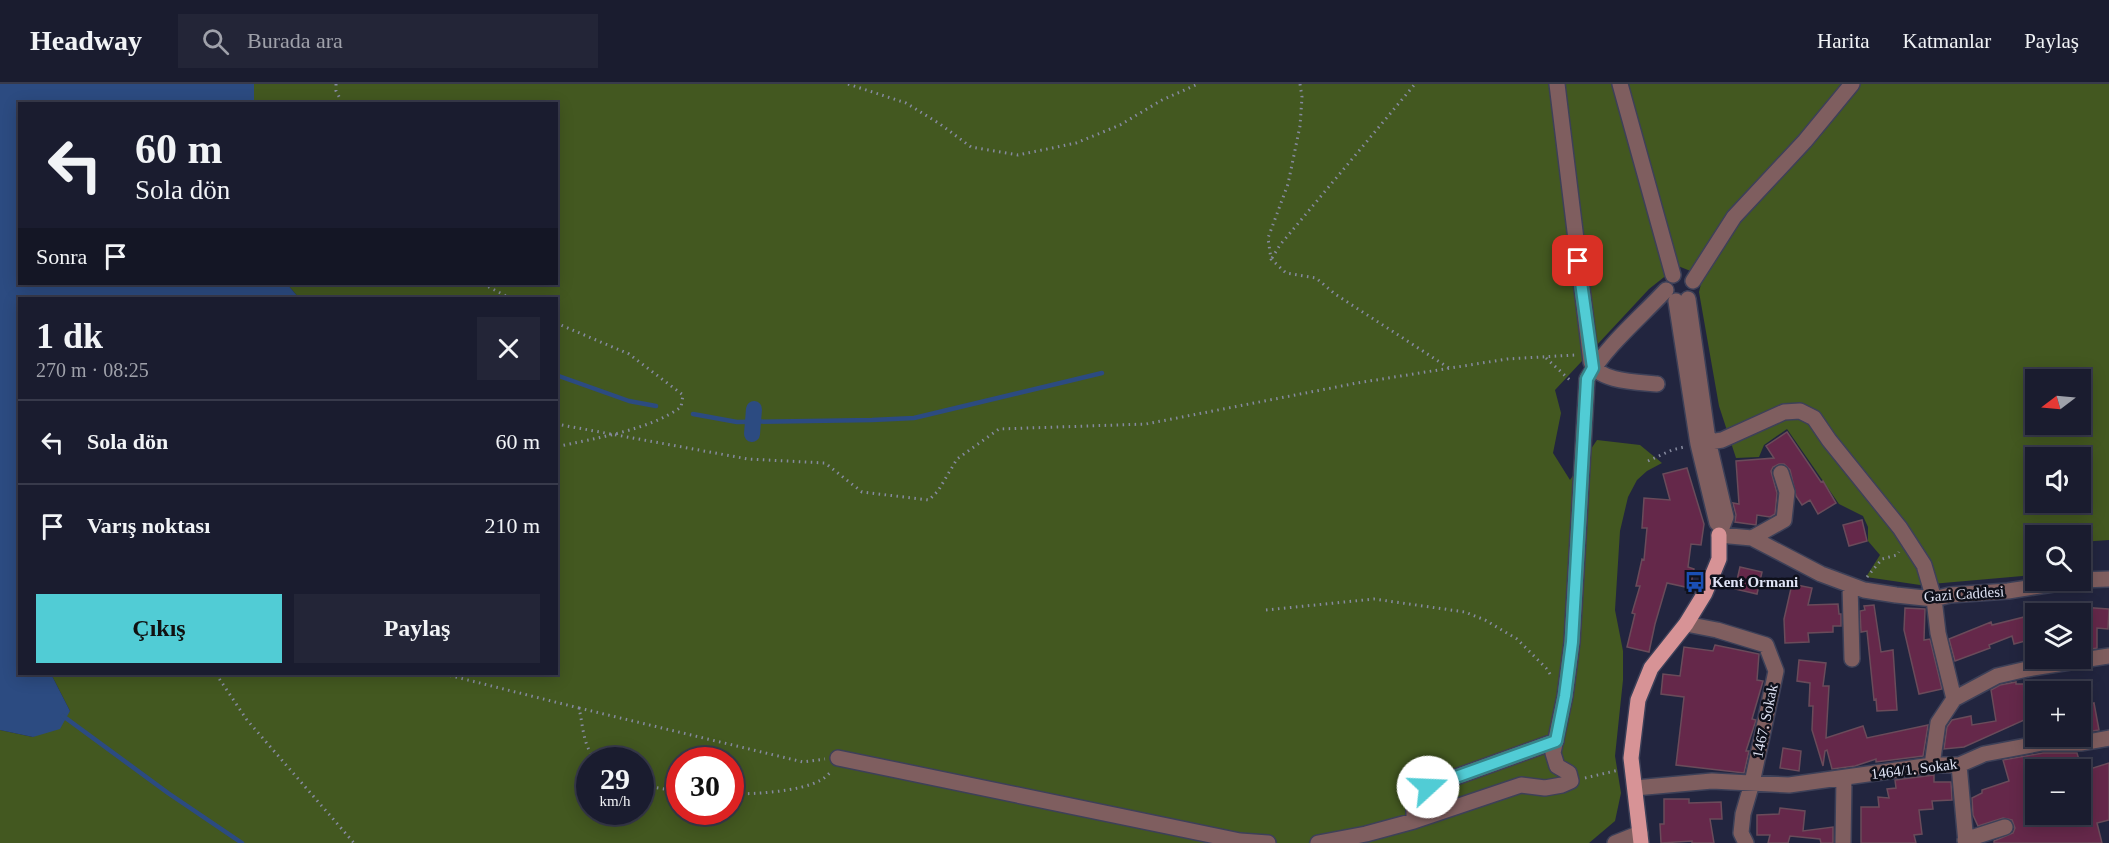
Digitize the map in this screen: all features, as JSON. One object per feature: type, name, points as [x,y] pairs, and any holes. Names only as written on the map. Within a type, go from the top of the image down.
[{"type":"main road","points":[[1640,838],[1632,767],[1638,700],[1651,668],[1686,624],[1705,593],[1719,559],[1719,535]]},
{"type":"street","points":[[1317,843],[1366,834],[1414,821],[1521,785],[1545,788],[1571,782],[1569,773],[1557,766],[1553,753],[1565,696],[1572,642],[1585,401],[1591,360],[1557,84]]},
{"type":"street","points":[[1620,84],[1673,275]]},
{"type":"street","points":[[1591,360],[1620,336],[1677,297],[1694,292],[1693,281],[1734,218],[1805,141],[1852,84]]},
{"type":"street","points":[[1693,281],[1685,273],[1673,275],[1668,280],[1677,297],[1703,443],[1726,517],[1719,535]]},
{"type":"street","points":[[1591,360],[1600,373],[1616,379],[1657,384]]},
{"type":"street","points":[[1703,443],[1722,440],[1785,412],[1800,411],[1814,418],[1900,528],[1924,565],[1934,599],[1938,633],[1954,699]]},
{"type":"street","points":[[1752,538],[1784,520],[1787,492],[1780,472]]},
{"type":"street","name":"Gazi Caddesi","points":[[1719,535],[1752,538],[1797,563],[1857,587],[1934,599],[1950,595],[2025,588]]},
{"type":"street","name":"Gazi Caddesi","points":[[2091,580],[2109,579]]},
{"type":"street","points":[[1852,659],[1857,587]]},
{"type":"street","name":"1467. Sokak","points":[[1686,624],[1717,630],[1766,645],[1776,671],[1743,814],[1741,833],[1746,843]]},
{"type":"street","points":[[1932,765],[1938,723],[1954,699],[1997,676],[2109,656]]},
{"type":"street","name":"1464/1. Sokak","points":[[1635,788],[1712,781],[1790,785],[1932,765],[1959,765],[1984,754],[2042,743],[2082,743],[2109,738]]},
{"type":"street","points":[[1414,821],[1414,804],[1428,787],[1556,741]]},
{"type":"street","points":[[838,758],[1240,841],[1268,843]]},
{"type":"street","points":[[1959,765],[1966,841],[2005,827]]},
{"type":"street","points":[[1843,843],[1844,778]]},
{"type":"street","points":[[1615,843],[1640,838]]},
{"type":"path","points":[[336,84],[336,91],[342,102]]},
{"type":"path","points":[[848,84],[906,103],[971,147],[1018,155],[1076,143],[1120,125],[1162,100],[1198,84]]},
{"type":"path","points":[[1300,84],[1302,97],[1300,126],[1288,184],[1268,238],[1270,260],[1286,273],[1317,278],[1335,294],[1451,369]]},
{"type":"path","points":[[1270,260],[1280,245],[1415,84]]},
{"type":"path","points":[[485,285],[508,297]]},
{"type":"path","points":[[558,324],[629,354],[683,395],[681,407],[668,416],[615,434],[558,447]]},
{"type":"path","points":[[1546,358],[1566,376],[1585,401]]},
{"type":"path","points":[[558,424],[748,459],[825,463],[862,492],[929,500],[938,491],[957,459],[999,429],[1146,424],[1357,383],[1507,359],[1591,360]]},
{"type":"path","points":[[1648,461],[1672,450],[1703,443]]},
{"type":"path","points":[[1857,587],[1882,559],[1897,555],[1903,546],[1896,537],[1900,528]]},
{"type":"path","points":[[1266,610],[1374,599],[1465,612],[1485,620],[1517,639],[1546,668],[1565,696]]},
{"type":"path","points":[[217,675],[247,720],[354,843]]},
{"type":"path","points":[[448,675],[803,762],[838,758],[834,769],[821,780],[792,789],[744,794]]},
{"type":"path","points":[[579,708],[588,747]]},
{"type":"path","points":[[1571,782],[1632,767]]},
{"type":"green space","points":[[254,84],[2109,84],[2109,540],[2091,541],[2091,525],[2025,525],[2025,576],[1920,585],[1866,577],[1880,555],[1868,541],[1868,527],[1863,516],[1839,504],[1787,429],[1764,445],[1759,457],[1736,458],[1719,406],[1699,292],[1703,276],[1678,266],[1649,289],[1555,390],[1561,413],[1553,453],[1570,480],[1597,440],[1640,445],[1662,463],[1647,471],[1637,480],[1628,497],[1620,531],[1615,610],[1623,651],[1623,680],[1615,756],[1621,793],[1615,821],[1589,843],[0,843],[0,730],[33,737],[70,711],[52,675],[558,675],[558,297],[298,297],[288,285],[558,285],[558,102],[254,102]]},
{"type":"water","points":[[0,84],[254,84],[254,102],[18,102],[18,285],[288,285],[298,297],[18,297],[18,675],[52,675],[70,711],[60,729],[33,737],[0,730]]},
{"type":"building","points":[[1787,432],[1836,503],[1818,514],[1810,500],[1802,505],[1796,496],[1790,470],[1784,464],[1779,464],[1771,471],[1777,493],[1775,514],[1770,517],[1757,515],[1756,525],[1735,522],[1733,503],[1739,504],[1736,461],[1774,458],[1766,446]]},
{"type":"building","points":[[1687,468],[1704,524],[1701,545],[1691,544],[1688,567],[1694,569],[1690,588],[1667,583],[1649,652],[1627,647],[1635,614],[1632,613],[1640,586],[1636,586],[1642,559],[1644,560],[1647,528],[1642,528],[1644,498],[1670,500],[1663,474]]},
{"type":"building","points":[[1862,520],[1867,541],[1849,546],[1843,525]]},
{"type":"building","points":[[1740,567],[1762,572],[1757,594],[1735,589]]},
{"type":"building","points":[[1792,584],[1812,588],[1808,605],[1838,604],[1841,626],[1833,626],[1833,632],[1808,633],[1809,642],[1785,643],[1784,619]]},
{"type":"building","points":[[1874,605],[1881,652],[1893,650],[1897,710],[1877,711],[1876,699],[1874,700],[1867,631],[1861,632],[1860,611],[1865,610],[1864,606]]},
{"type":"building","points":[[1905,608],[1925,609],[1924,640],[1930,639],[1942,689],[1919,694],[1904,630]]},
{"type":"building","points":[[2091,608],[2109,609],[2108,629],[2097,628],[2097,648],[2091,649]]},
{"type":"building","points":[[2025,617],[2025,641],[2014,644],[2012,636],[1989,645],[1990,648],[1955,661],[1949,639],[1991,622],[1992,625]]},
{"type":"building","points":[[1715,645],[1759,654],[1757,680],[1763,681],[1752,719],[1756,720],[1746,751],[1749,751],[1744,773],[1676,765],[1684,697],[1661,694],[1663,674],[1680,676],[1684,647],[1713,651]]},
{"type":"building","points":[[1799,660],[1826,663],[1823,686],[1829,686],[1826,738],[1863,726],[1867,738],[1928,725],[1923,756],[1876,762],[1876,759],[1855,766],[1832,769],[1827,750],[1823,766],[1812,730],[1813,706],[1809,706],[1810,683],[1797,681]]},
{"type":"building","points":[[2016,682],[2016,684],[2025,684],[2025,720],[1964,747],[1944,749],[1947,727],[1952,720],[1971,716],[1972,725],[1996,721],[1991,690],[2000,685]]},
{"type":"building","points":[[2094,703],[2099,730],[2091,731],[2091,704]]},
{"type":"building","points":[[1783,748],[1801,751],[1799,771],[1780,768]]},
{"type":"building","points":[[2043,753],[2077,753],[2079,759],[2025,759],[2025,825],[2091,825],[2091,769],[2109,763],[2109,820],[2097,823],[2102,843],[1994,843],[2013,833],[2015,828],[2012,820],[2003,818],[1978,826],[1973,815],[1972,798],[1982,793],[1982,790],[2009,781],[2003,760]]},
{"type":"building","points":[[1934,775],[1934,782],[1951,782],[1952,800],[1932,801],[1933,809],[1919,810],[1922,834],[1914,835],[1916,843],[1861,843],[1861,807],[1879,807],[1878,797],[1889,798],[1887,789],[1896,788],[1895,780]]},
{"type":"building","points":[[1664,799],[1689,799],[1689,803],[1721,802],[1722,819],[1710,819],[1714,843],[1692,843],[1692,841],[1661,843],[1660,824],[1664,824]]},
{"type":"building","points":[[1780,808],[1805,811],[1803,831],[1833,827],[1833,843],[1821,843],[1820,839],[1790,836],[1788,843],[1768,843],[1770,835],[1757,835],[1757,815],[1779,814]]},
{"type":"waterway","points":[[693,414],[737,422],[914,418],[1102,373]]},
{"type":"waterway","points":[[558,376],[629,401],[656,406]]},
{"type":"waterway","points":[[752,434],[754,409]]},
{"type":"waterway","points":[[63,716],[168,793],[242,843]]},
{"type":"place","name":"Kent Ormani","points":[[1695,582]]},
{"type":"route","points":[[1428,787],[1556,741],[1572,642],[1587,379],[1593,368],[1578,261]]}]
